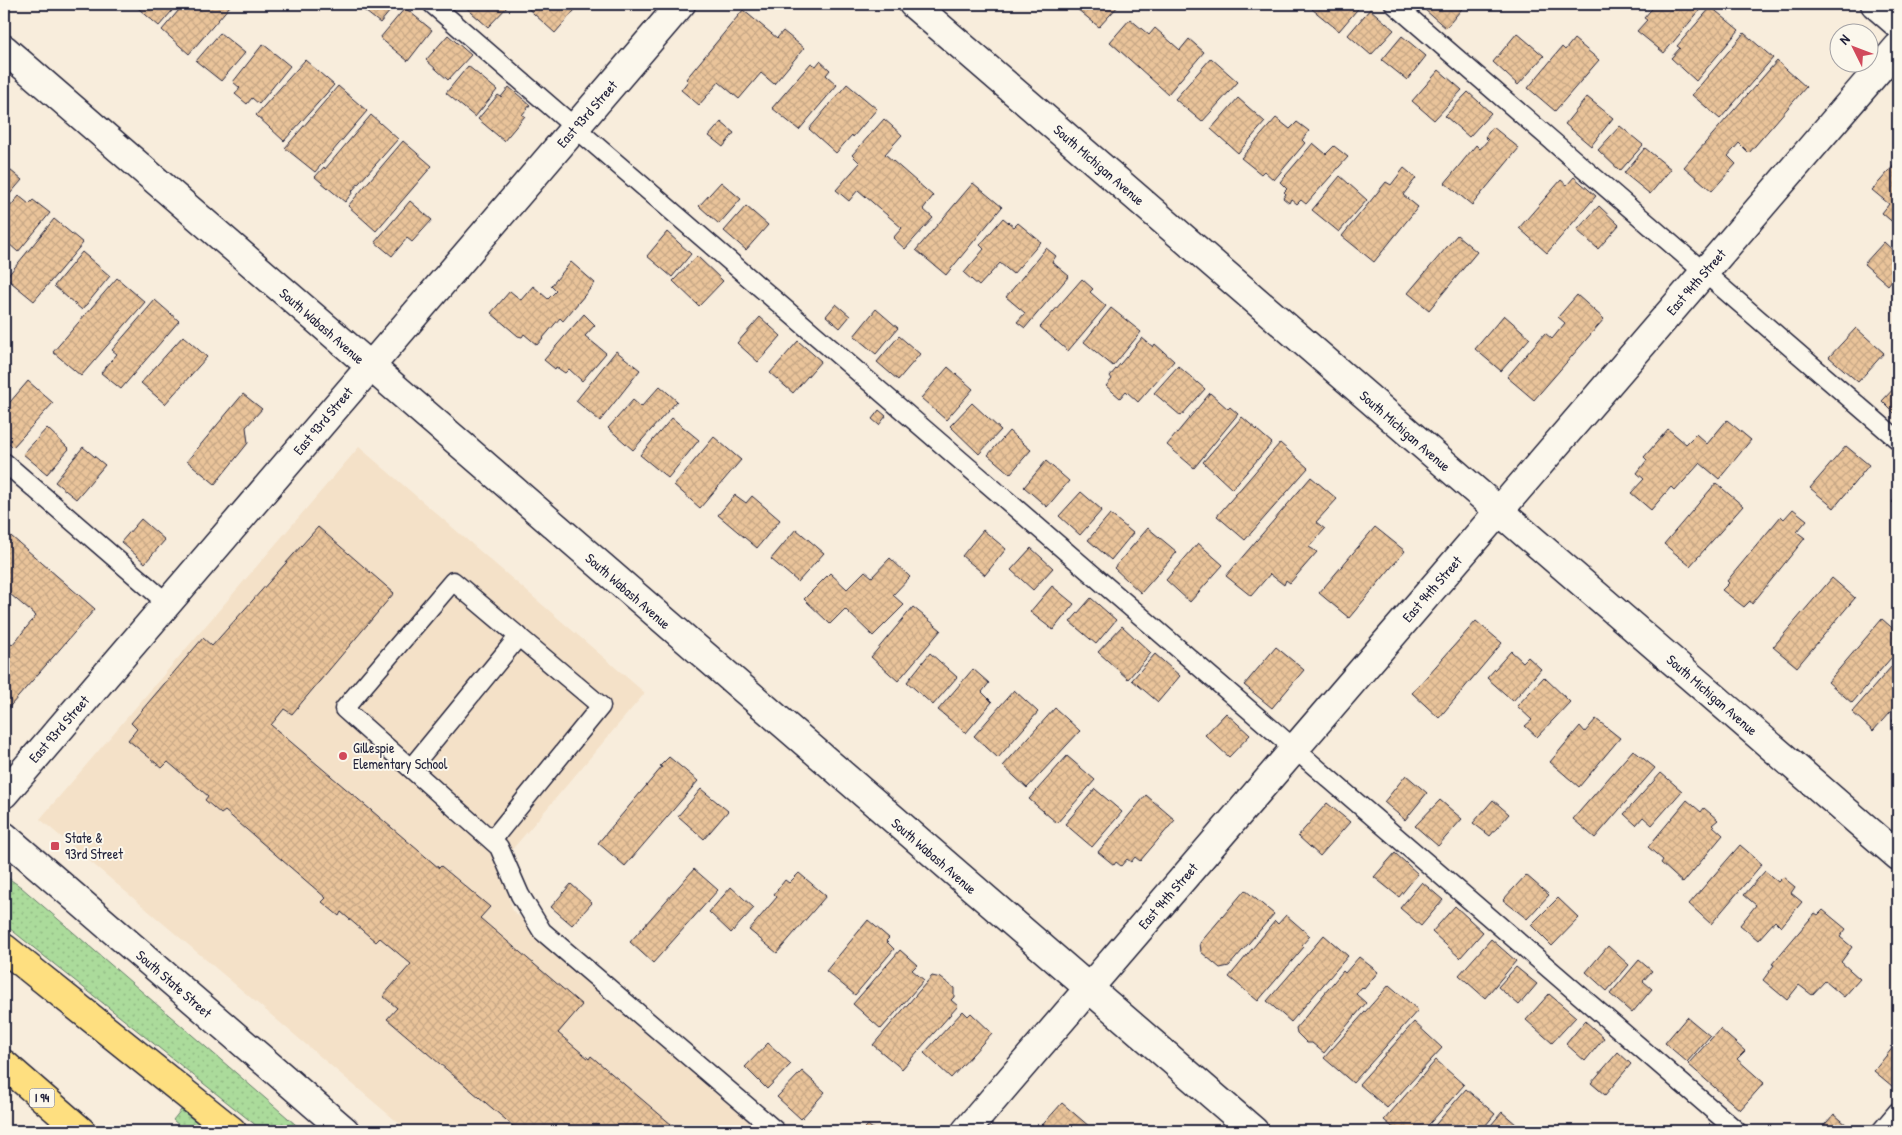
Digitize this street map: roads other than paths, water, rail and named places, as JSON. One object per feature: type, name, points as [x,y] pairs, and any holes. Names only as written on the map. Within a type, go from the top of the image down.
[{"type":"highway","points":[[4,948],[232,1131]]},
{"type":"highway","name":"I 94","points":[[4,1064],[81,1131]]},
{"type":"street","name":"East 93rd Street","points":[[4,794],[369,366],[682,4]]},
{"type":"street","name":"South Michigan Avenue","points":[[913,4],[1898,856]]},
{"type":"street","points":[[1875,4],[1898,24]]},
{"type":"street","name":"East 94th Street","points":[[966,1131],[1898,47]]},
{"type":"street","name":"South Wabash Avenue","points":[[4,49],[1254,1131]]},
{"type":"street","name":"South State Street","points":[[4,836],[345,1131]]},
{"type":"lane","points":[[432,4],[1737,1131]]},
{"type":"lane","points":[[1394,4],[1898,440]]},
{"type":"lane","points":[[4,462],[167,603]]},
{"type":"lane","points":[[492,840],[601,706],[452,581],[344,709],[499,847],[520,895],[542,931],[776,1131]]},
{"type":"lane","points":[[411,768],[519,636]]},
{"type":"lane","points":[[1881,1131],[1898,1111]]},
{"type":"place","name":"Gillespie Elementary School","points":[[343,756]]},
{"type":"place","name":"State & 93rd Street","points":[[55,846]]}]
